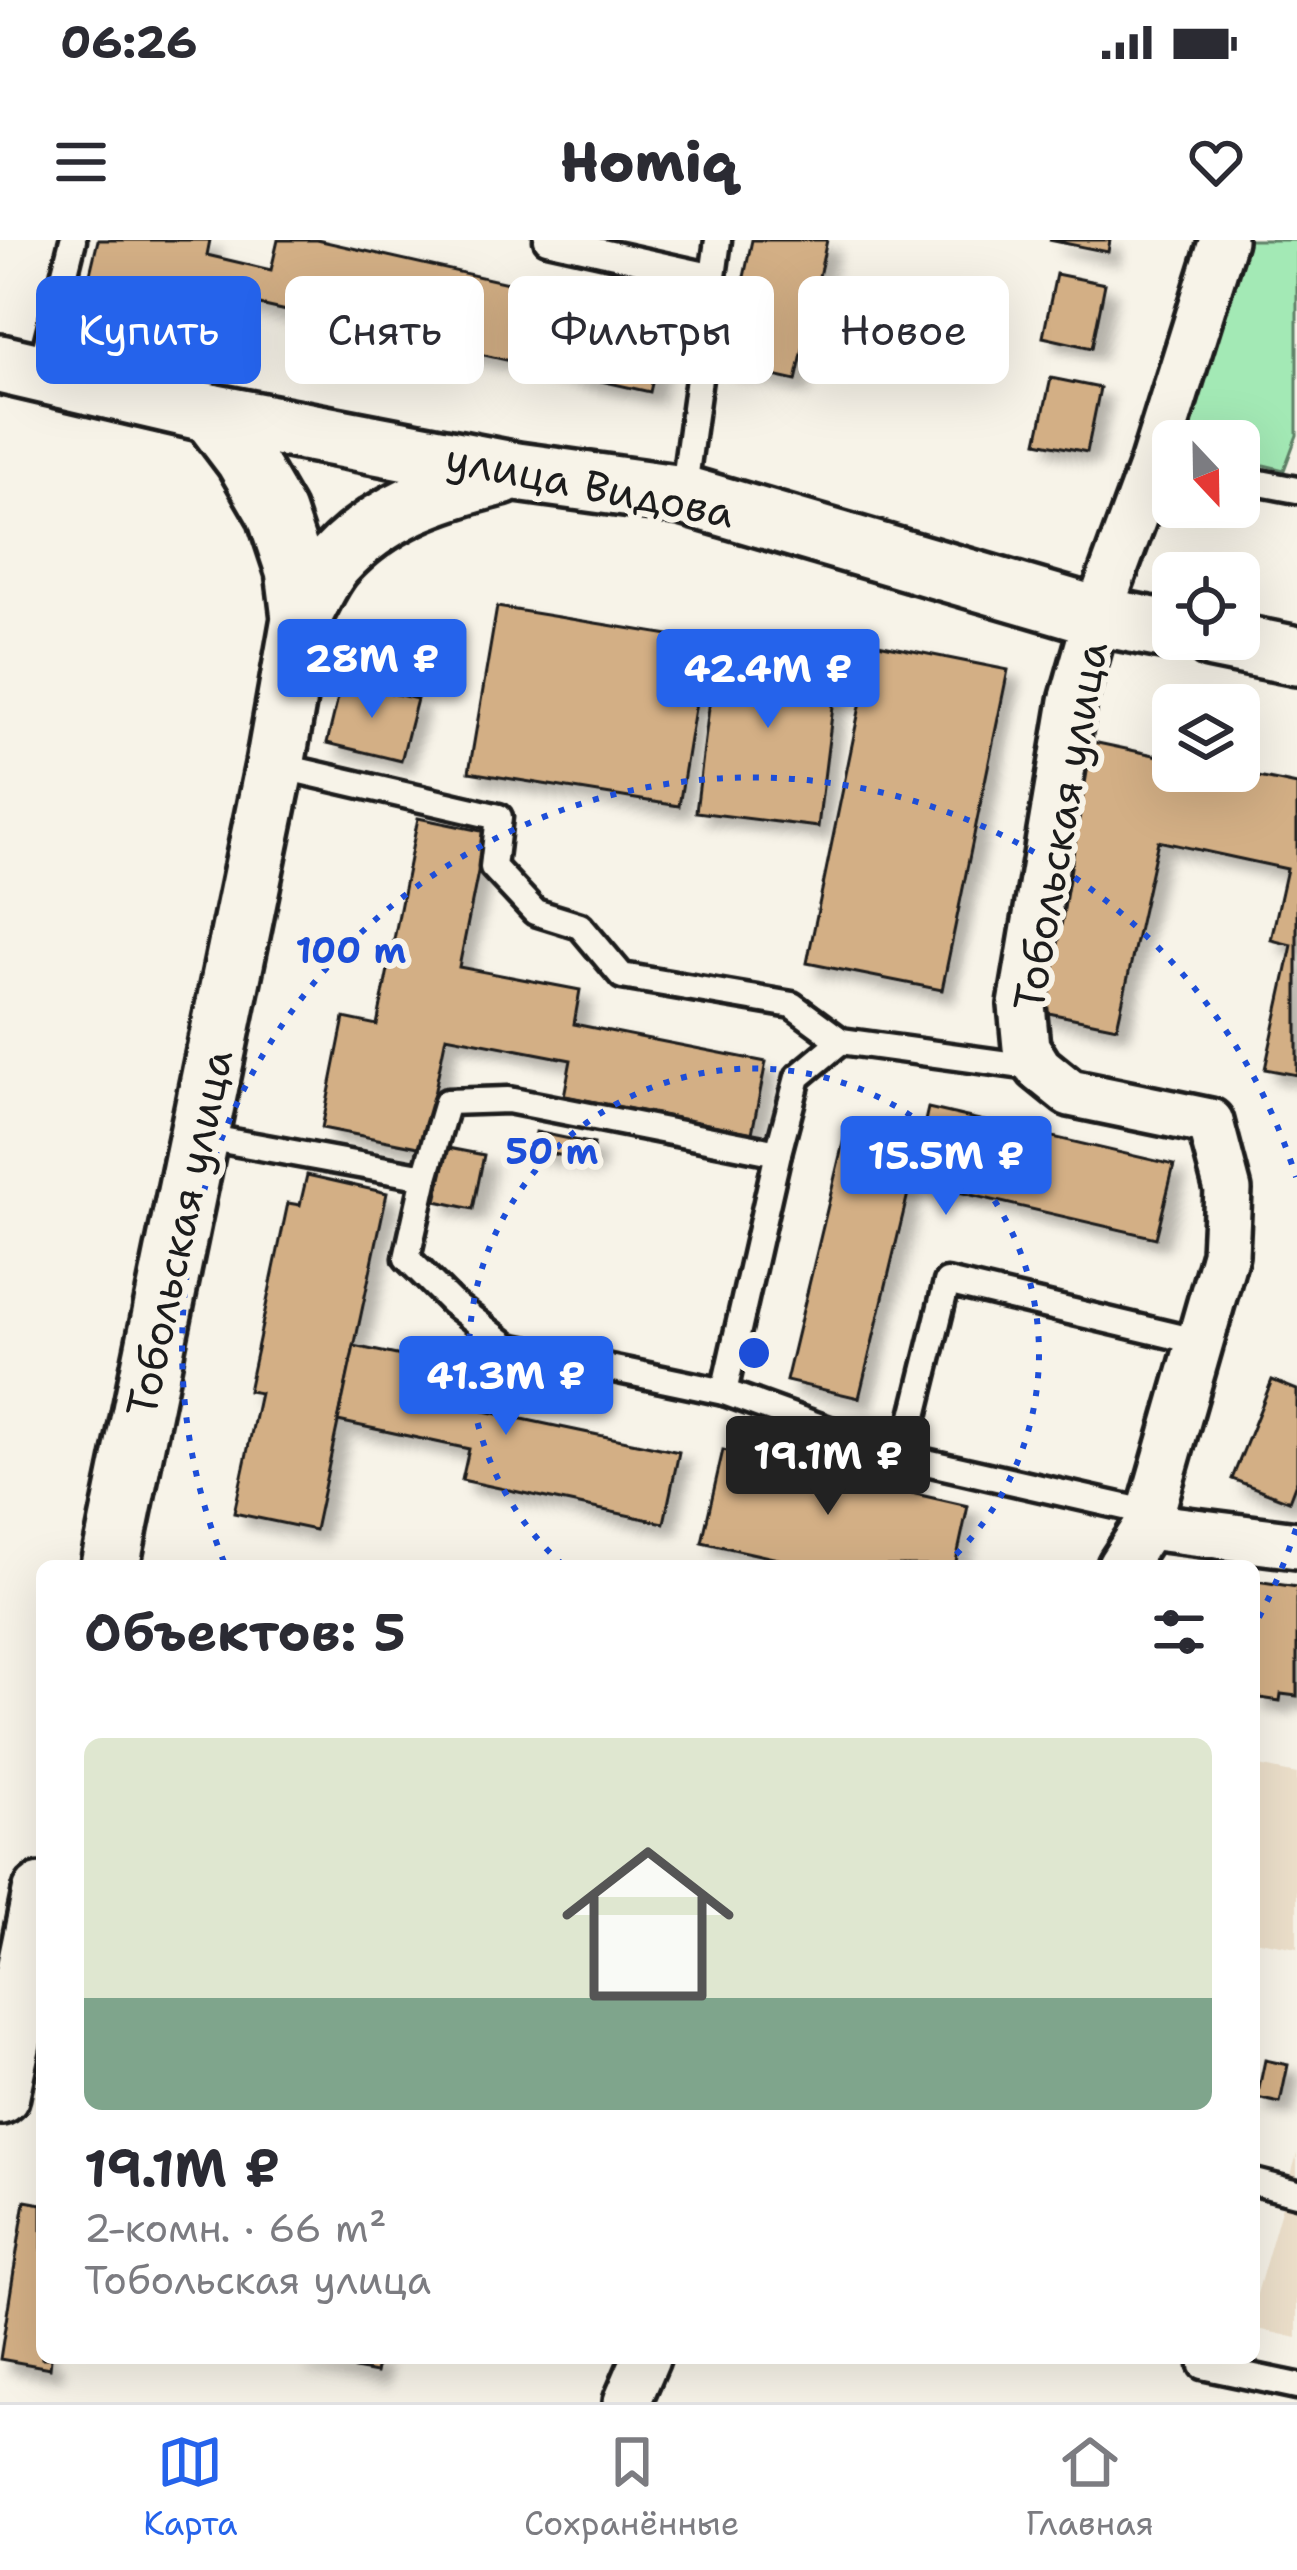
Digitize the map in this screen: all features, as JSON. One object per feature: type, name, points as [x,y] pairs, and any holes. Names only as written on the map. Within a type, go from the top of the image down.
[{"type":"street","name":"Тобольская улица","points":[[1175,420],[1223,240]]},
{"type":"street","name":"улица Видова","points":[[20,368],[210,413],[517,472],[683,495],[1097,616],[1152,627]]},
{"type":"street","name":"Тобольская улица","points":[[111,1560],[275,765],[301,617],[295,570],[276,513],[210,413]]},
{"type":"street","name":"Тобольская улица","points":[[301,617],[332,563],[383,519],[436,493],[517,472]]},
{"type":"street","name":"Тобольская улица","points":[[1125,1560],[1149,1520],[1225,1254],[1228,1190],[1210,1122],[1070,1093],[1039,1068],[1026,1046],[1022,1005],[1073,701],[1097,616],[1152,491]]},
{"type":"street","points":[[1260,649],[1297,656]]},
{"type":"street","points":[[1149,1520],[1297,1545]]},
{"type":"street","points":[[0,2095],[36,1922]]},
{"type":"street","points":[[627,2402],[643,2364]]},
{"type":"lane","points":[[20,368],[74,240]]},
{"type":"lane","points":[[547,240],[710,276],[718,240]]},
{"type":"lane","points":[[683,495],[697,384]]},
{"type":"lane","points":[[1260,483],[1297,490]]},
{"type":"lane","points":[[275,765],[499,817],[494,867],[535,912],[580,926],[622,976],[792,1005],[842,1041],[1039,1068]]},
{"type":"lane","points":[[724,1392],[797,1077],[842,1041]]},
{"type":"lane","points":[[778,1153],[508,1100],[447,1102],[407,1258],[451,1302],[509,1347],[724,1392],[904,1457],[1149,1520]]},
{"type":"lane","points":[[200,1136],[425,1177]]},
{"type":"lane","points":[[904,1457],[947,1282],[1200,1342]]},
{"type":"lane","points":[[1260,2184],[1297,2193]]},
{"type":"lane","points":[[1202,2364],[1297,2386]]},
{"type":"shaded area","points":[[1260,1766],[1297,1774],[1297,1948],[1260,1941]]},
{"type":"shaded area","points":[[1297,2154],[1297,2338],[1260,2329],[1260,2283]]},
{"type":"green space","points":[[1247,240],[1297,240],[1297,435],[1284,470],[1260,464],[1260,420],[1183,420]]},
{"type":"building","points":[[98,240],[210,240],[207,255],[271,270],[278,240],[317,240],[476,276],[285,276],[285,311],[261,305],[261,276],[89,276]]},
{"type":"building","points":[[752,240],[827,240],[819,276],[798,276],[796,381],[774,376],[774,276],[744,276]]},
{"type":"building","points":[[1049,240],[1110,240],[1108,252]]},
{"type":"building","points":[[1056,274],[1105,284],[1092,348],[1043,337]]},
{"type":"building","points":[[484,278],[508,283],[508,360],[484,355]]},
{"type":"building","points":[[1051,378],[1100,388],[1087,452],[1037,442]]},
{"type":"building","points":[[614,384],[652,384],[650,392]]},
{"type":"building","points":[[497,607],[706,641],[679,806],[469,772]]},
{"type":"building","points":[[718,635],[840,650],[818,827],[696,812]]},
{"type":"building","points":[[873,643],[1008,670],[942,990],[807,963]]},
{"type":"building","points":[[342,681],[417,699],[401,761],[327,743]]},
{"type":"building","points":[[1093,742],[1152,755],[1152,792],[1260,792],[1260,777],[1297,785],[1297,1075],[1265,1069],[1292,945],[1271,940],[1287,869],[1158,841],[1117,1027],[1034,1010]]},
{"type":"building","points":[[418,818],[486,832],[459,967],[580,990],[574,1024],[766,1062],[752,1133],[564,1096],[571,1060],[446,1036],[423,1148],[322,1128],[344,1018],[377,1025]]},
{"type":"building","points":[[928,1108],[1174,1165],[1156,1238],[911,1181],[859,1398],[786,1381],[847,1126],[920,1143]]},
{"type":"building","points":[[536,1132],[594,1144],[590,1162],[532,1149]]},
{"type":"building","points":[[448,1148],[484,1155],[473,1209],[436,1201]]},
{"type":"building","points":[[307,1175],[387,1193],[315,1530],[234,1513],[260,1393],[248,1391],[288,1203],[300,1205]]},
{"type":"building","points":[[354,1346],[482,1373],[475,1409],[679,1452],[664,1523],[462,1480],[469,1449],[338,1421]]},
{"type":"building","points":[[1272,1380],[1297,1390],[1297,1480],[1289,1501],[1232,1479]]},
{"type":"building","points":[[723,1450],[968,1506],[956,1560],[782,1560],[702,1542]]},
{"type":"building","points":[[1260,1582],[1297,1587],[1297,1696],[1281,1694],[1280,1701],[1260,1698]]},
{"type":"building","points":[[1265,2060],[1288,2065],[1280,2103],[1260,2099]]},
{"type":"building","points":[[25,2201],[36,2203],[36,2364],[50,2364],[50,2368],[0,2359]]},
{"type":"building","points":[[327,2364],[378,2364],[376,2373]]}]
